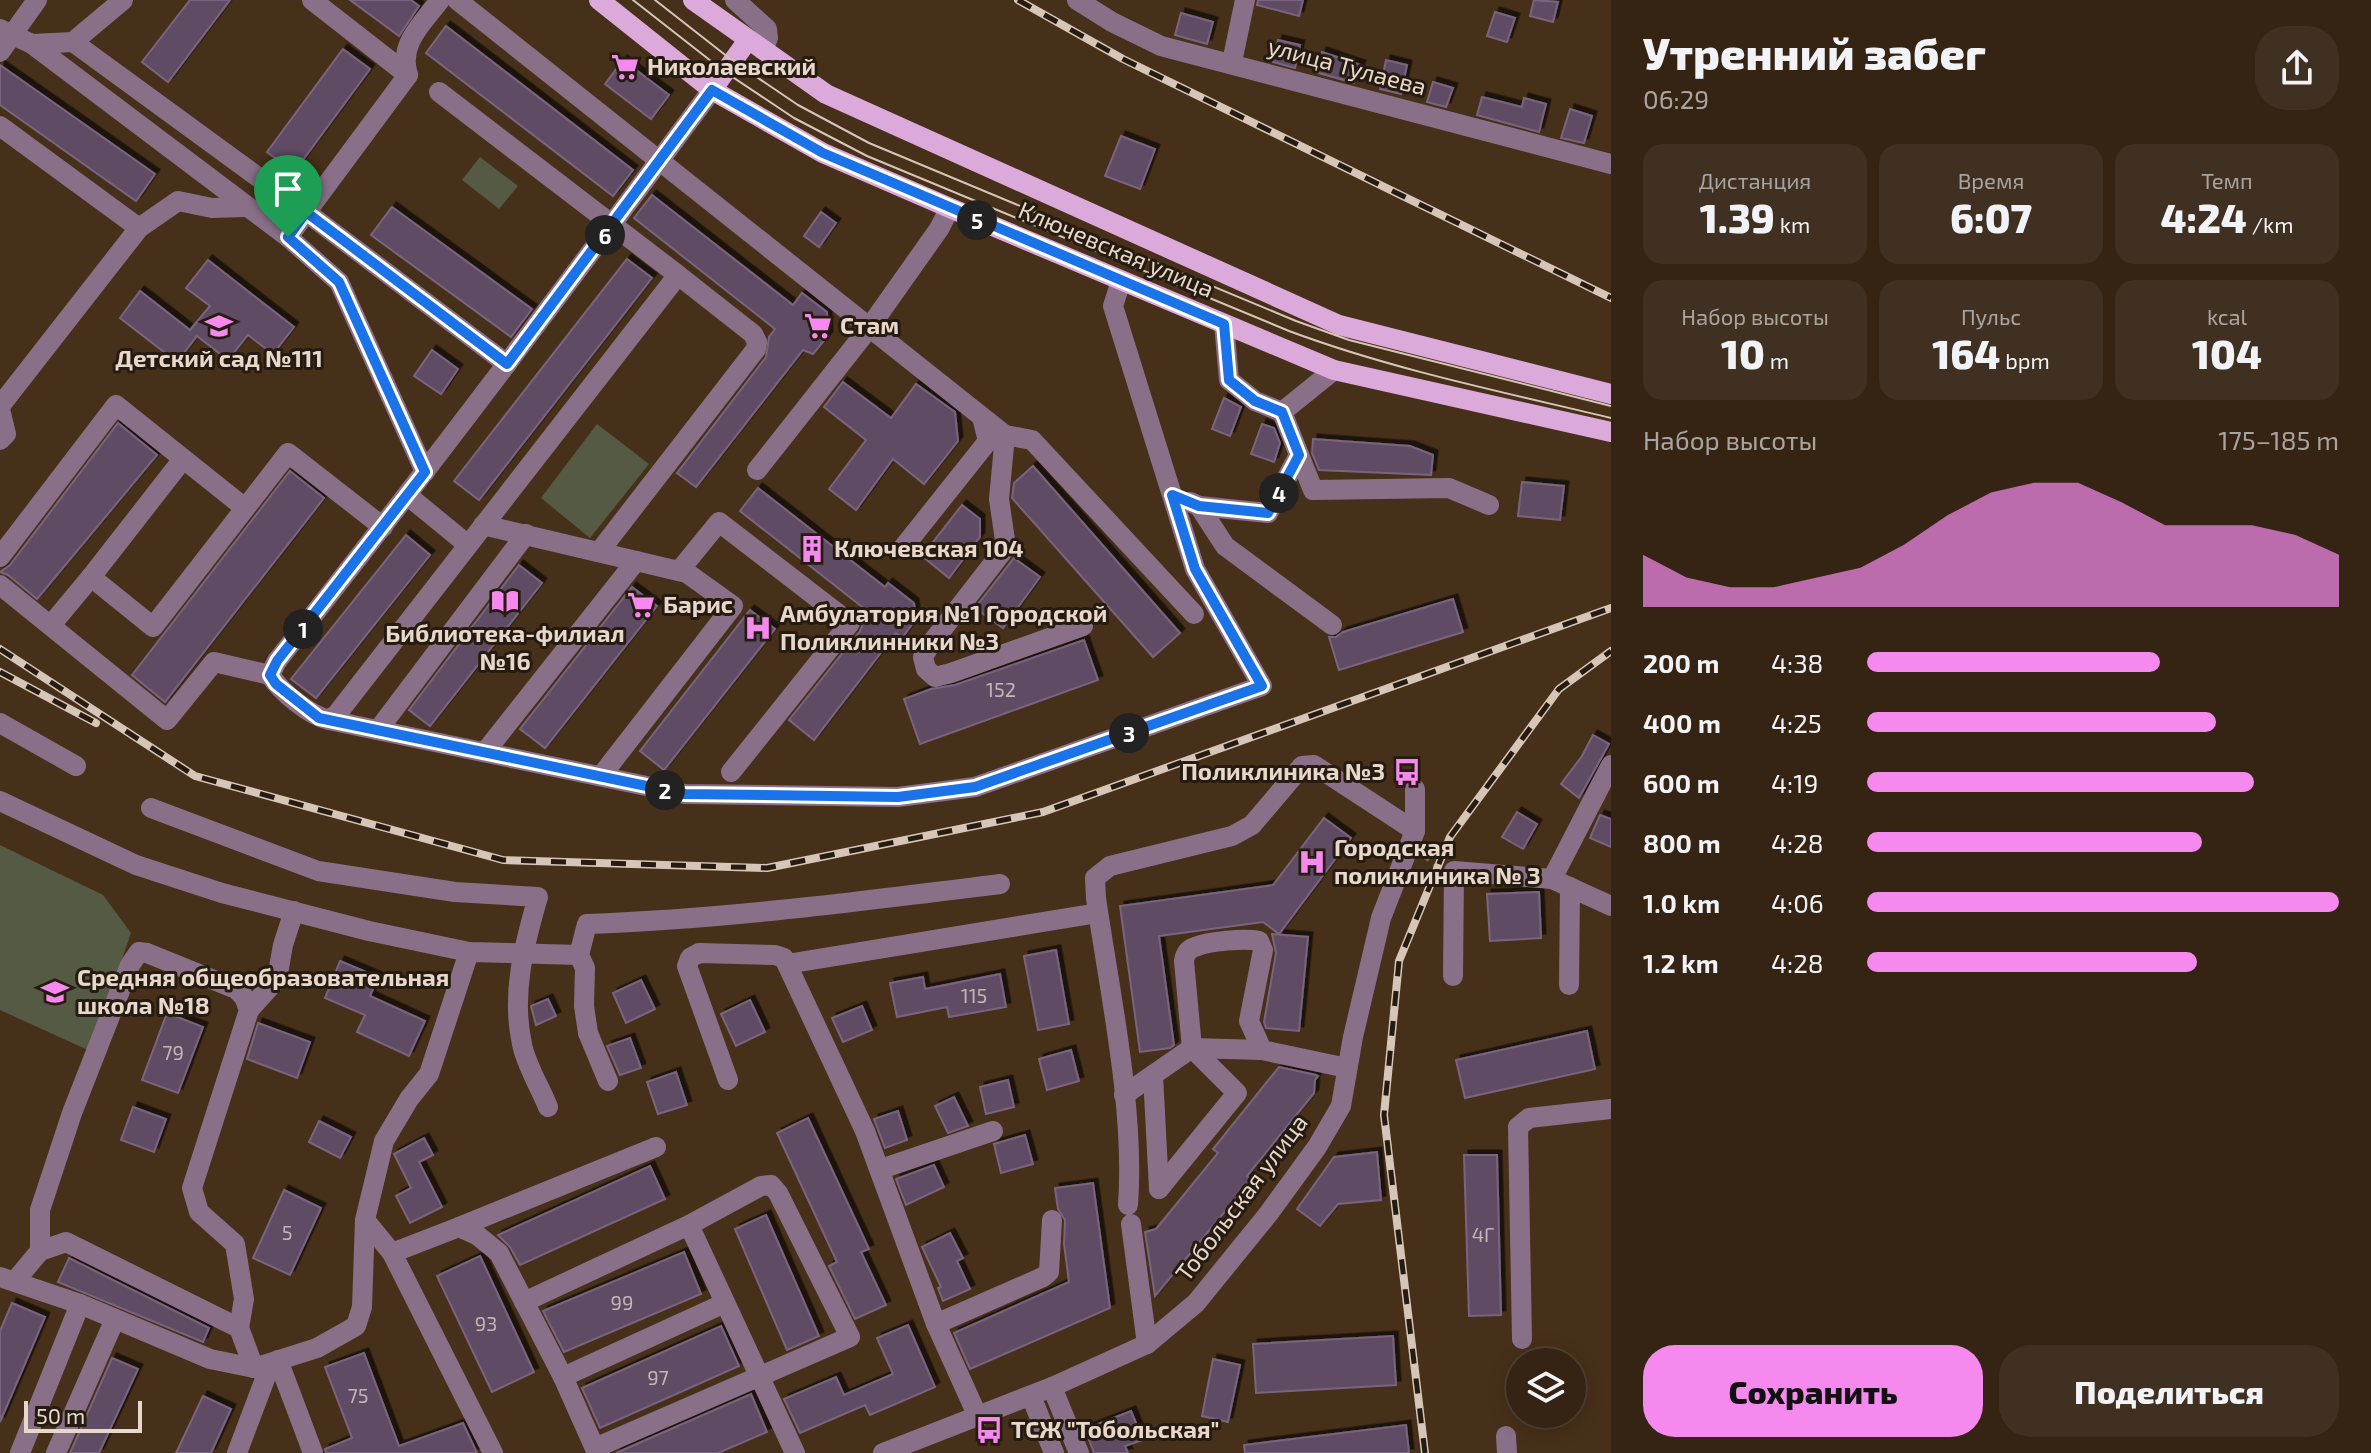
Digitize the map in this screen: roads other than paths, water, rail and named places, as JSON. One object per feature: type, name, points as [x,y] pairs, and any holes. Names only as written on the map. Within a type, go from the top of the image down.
[{"type":"main road","name":"Ключевская улица","points":[[599,0],[712,90],[823,153],[1121,281],[1334,370],[1611,432]]},
{"type":"main road","name":"Ключевская улица","points":[[693,0],[826,94],[1339,325],[1611,394]]},
{"type":"main road","points":[[712,90],[756,45]]},
{"type":"street","points":[[4,39],[37,0]]},
{"type":"street","points":[[4,39],[32,44],[73,42],[123,0]]},
{"type":"street","points":[[312,0],[408,75]]},
{"type":"street","points":[[408,75],[403,59],[408,43],[440,0]]},
{"type":"street","points":[[457,0],[1005,435],[1032,440],[1194,614]]},
{"type":"street","points":[[735,0],[767,29],[768,38],[756,45]]},
{"type":"street","name":"улица Тулаева","points":[[1077,0],[1112,22],[1161,46],[1232,62],[1611,164]]},
{"type":"street","points":[[1232,62],[1245,0]]},
{"type":"street","points":[[73,42],[507,364]]},
{"type":"street","points":[[32,44],[288,237],[339,282],[425,472]]},
{"type":"street","points":[[288,237],[408,75]]},
{"type":"street","points":[[270,675],[277,661],[425,472],[712,90]]},
{"type":"street","points":[[439,92],[678,275],[753,334],[757,342],[756,349],[599,552]]},
{"type":"street","points":[[0,126],[139,228]]},
{"type":"street","points":[[0,440],[6,434],[0,408],[139,228],[178,201],[212,208],[245,207]]},
{"type":"street","points":[[757,470],[869,328],[939,229],[950,208]]},
{"type":"street","points":[[329,720],[337,714],[678,275]]},
{"type":"street","points":[[0,585],[167,720],[214,662],[270,675],[276,684],[319,718],[685,794],[898,797],[975,787],[1262,686],[1195,569],[1113,306],[1121,281]]},
{"type":"street","points":[[1224,324],[1229,380],[1255,401],[1282,412],[1313,490],[1449,488],[1489,505]]},
{"type":"street","points":[[1282,412],[1334,370]]},
{"type":"street","points":[[0,557],[116,405],[245,508]]},
{"type":"street","points":[[902,549],[988,441],[982,417]]},
{"type":"street","points":[[1005,435],[999,499],[1006,547],[930,645],[923,657],[926,669],[935,677],[951,673],[1083,626]]},
{"type":"street","points":[[91,577],[153,627],[288,453],[383,527]]},
{"type":"street","points":[[1172,495],[1199,506],[1268,513],[1299,455]]},
{"type":"street","points":[[51,625],[183,459]]},
{"type":"street","points":[[407,495],[468,545]]},
{"type":"street","points":[[1199,506],[1225,546],[1332,625]]},
{"type":"street","points":[[679,571],[719,522],[850,623],[731,772]]},
{"type":"street","points":[[483,525],[687,573],[733,606],[601,776]]},
{"type":"street","points":[[378,730],[526,534]]},
{"type":"street","points":[[485,752],[636,561]]},
{"type":"street","points":[[0,723],[76,766]]},
{"type":"street","points":[[1147,1344],[1129,1215],[1130,1178],[1124,1095],[1095,878],[1110,866],[1232,836],[1252,825],[1302,766],[1314,765],[1412,841]]},
{"type":"street","points":[[1569,985],[1561,883],[1611,765]]},
{"type":"street","name":"Тобольская улица","points":[[883,1453],[1031,1396],[1147,1344],[1196,1303],[1269,1213],[1317,1147],[1341,1106],[1381,918],[1412,841],[1415,789]]},
{"type":"street","points":[[0,801],[136,865],[222,893],[369,931],[469,952],[579,955]]},
{"type":"street","points":[[151,808],[318,871],[455,892],[538,897],[521,955],[519,1000],[522,1045],[548,1107]]},
{"type":"street","points":[[1453,976],[1454,877],[1561,883],[1611,906]]},
{"type":"street","points":[[608,1081],[588,1033],[584,1006],[585,968],[579,955],[587,924],[829,906],[1000,884]]},
{"type":"street","points":[[239,1328],[244,1299],[235,1244],[199,1212],[192,1188],[249,1010],[277,979],[283,945],[294,911]]},
{"type":"street","points":[[787,964],[1098,913]]},
{"type":"street","points":[[1153,1075],[1159,1189],[1237,1093],[1192,1048],[1185,955],[1192,947],[1250,939],[1259,941],[1263,950],[1249,1021],[1262,1050]]},
{"type":"street","points":[[40,1251],[40,1210],[49,1182],[72,1113],[130,965],[139,952],[236,989],[244,997],[249,1010]]},
{"type":"street","points":[[313,1453],[268,1364],[239,1328],[66,1242],[40,1251],[8,1279],[80,1304],[210,1359],[268,1364],[317,1348],[356,1326],[362,1307],[365,1220],[384,1141],[409,1099],[429,1074],[469,952]]},
{"type":"street","points":[[728,1080],[687,966],[690,958],[699,953],[775,955],[784,958],[881,1169],[936,1324],[978,1417]]},
{"type":"street","points":[[1124,1095],[1192,1048],[1262,1050],[1347,1068]]},
{"type":"street","points":[[1522,1339],[1518,1127],[1529,1118],[1611,1109]]},
{"type":"street","points":[[881,1169],[993,1131]]},
{"type":"street","points":[[392,1253],[656,1147]]},
{"type":"street","points":[[459,1227],[477,1235],[499,1253],[524,1302],[563,1377],[596,1451],[850,1337],[778,1193],[771,1185],[761,1186],[689,1225],[524,1302]]},
{"type":"street","points":[[365,1220],[392,1253],[493,1453]]},
{"type":"street","points":[[936,1324],[1049,1272],[1052,1220]]},
{"type":"street","points":[[689,1225],[795,1453]]},
{"type":"street","points":[[563,1377],[725,1303]]},
{"type":"street","points":[[20,1453],[80,1304]]},
{"type":"street","points":[[56,1453],[115,1319]]},
{"type":"street","points":[[237,1453],[268,1364]]},
{"type":"street","points":[[1052,1387],[1079,1453]]},
{"type":"street","points":[[1031,1396],[1054,1453]]},
{"type":"tram line","points":[[633,0],[725,72],[794,118],[867,156],[1289,331],[1409,369],[1611,418]]},
{"type":"tram line","points":[[655,0],[733,61],[798,105],[869,143],[1296,321],[1349,340],[1611,406]]},
{"type":"railway","points":[[1018,0],[1123,59],[1611,298]]},
{"type":"railway","points":[[0,649],[195,776],[503,860],[767,868],[1043,812],[1611,608]]},
{"type":"railway","points":[[1425,1453],[1384,1115],[1399,961],[1450,837],[1559,689],[1611,651]]},
{"type":"railway","points":[[0,672],[96,723]]},
{"type":"place","name":"Николаевский","points":[[625,67]]},
{"type":"place","name":"Детский сад №111","points":[[219,326]]},
{"type":"place","name":"Стам","points":[[818,326]]},
{"type":"place","name":"Ключевская 104","points":[[812,549]]},
{"type":"place","name":"Библиотека-филиал №16","points":[[505,601]]},
{"type":"place","name":"Барис","points":[[641,605]]},
{"type":"place","name":"Амбулатория №1 Городской Поликлинники №3","points":[[758,628]]},
{"type":"place","name":"Поликлиника №3","points":[[1407,772]]},
{"type":"place","name":"Городская поликлиника № 3","points":[[1312,862]]},
{"type":"place","name":"Средняя общеобразовательная школа №18","points":[[55,992]]},
{"type":"place","name":"ТСЖ \"Тобольская\"","points":[[989,1430]]}]
